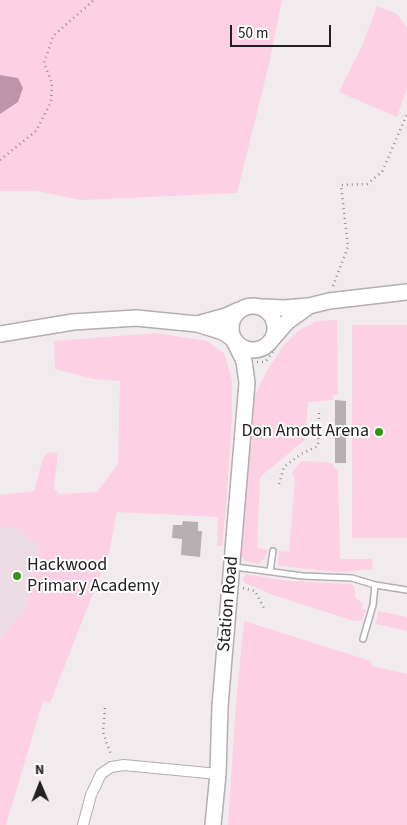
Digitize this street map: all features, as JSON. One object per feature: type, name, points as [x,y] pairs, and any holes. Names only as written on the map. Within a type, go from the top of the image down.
[{"type":"main road","points":[[197,324],[226,316],[250,305],[284,308],[310,306],[329,301],[407,292]]},
{"type":"main road","name":"Station Road","points":[[247,382],[255,362],[270,342],[287,322],[310,306]]},
{"type":"main road","points":[[0,334],[73,322],[111,319],[160,320],[197,324],[223,332],[240,346],[254,350],[270,342],[275,333],[275,325],[269,312],[263,307]]},
{"type":"main road","points":[[234,340],[230,326],[231,320],[239,310]]},
{"type":"main road","name":"Station Road","points":[[213,825],[218,774],[220,706],[247,382],[244,361],[234,340]]},
{"type":"street","points":[[84,825],[91,794],[101,774],[114,766],[124,765],[218,774]]},
{"type":"lane","points":[[270,571],[273,551]]},
{"type":"lane","points":[[232,567],[303,576],[352,578],[375,585],[407,590]]},
{"type":"lane","points":[[363,639],[373,605],[375,585]]},
{"type":"path","points":[[0,160],[36,131],[51,102],[52,82],[44,63],[53,36],[94,0]]},
{"type":"path","points":[[329,301],[348,246],[341,185],[367,184],[382,172],[407,114]]},
{"type":"path","points":[[278,484],[284,467],[301,454],[318,446],[319,413]]},
{"type":"path","points":[[230,586],[255,591],[265,610]]},
{"type":"path","points":[[105,708],[103,732],[114,766]]},
{"type":"shaded area","points":[[0,0],[282,0],[269,64],[237,193],[81,200],[37,191],[0,191],[0,114],[18,102],[18,78],[0,75]]},
{"type":"shaded area","points":[[377,6],[397,14],[407,28],[407,88],[397,117],[339,92],[362,46]]},
{"type":"shaded area","points":[[0,75],[18,78],[23,88],[18,102],[0,114]]},
{"type":"shaded area","points":[[337,320],[338,394],[333,395],[333,400],[308,402],[305,440],[260,477],[257,548],[268,550],[259,564],[246,561],[240,555],[251,394],[257,393],[268,369],[284,345],[298,331],[316,321]]},
{"type":"shaded area","name":"Don Amott Arena","points":[[352,325],[407,325],[407,538],[352,538]]},
{"type":"shaded area","points":[[156,333],[207,341],[224,353],[232,380],[232,417],[222,546],[217,546],[218,517],[117,512],[109,553],[50,703],[43,701],[6,825],[0,825],[0,640],[27,606],[39,546],[15,527],[0,527],[0,495],[34,491],[43,458],[49,452],[58,453],[54,488],[59,494],[97,492],[118,464],[120,381],[93,379],[55,369],[54,341]]},
{"type":"shaded area","points":[[301,461],[328,462],[333,464],[334,468],[338,470],[340,559],[372,559],[373,569],[342,572],[280,566],[278,564],[279,551],[289,552],[295,480],[292,473]]},
{"type":"shaded area","name":"Hackwood Primary Academy","points":[[0,527],[15,527],[39,546],[27,606],[0,640]]},
{"type":"shaded area","points":[[245,574],[289,581],[352,584],[355,589],[355,598],[363,603],[361,609],[366,610],[362,620],[354,621],[270,594],[245,583],[243,579]]},
{"type":"shaded area","points":[[378,611],[407,617],[407,631],[376,624]]},
{"type":"shaded area","points":[[244,621],[371,661],[372,666],[407,674],[407,825],[228,825],[236,703]]},
{"type":"building","points":[[335,400],[346,401],[346,463],[335,463]]},
{"type":"building","points":[[183,521],[198,522],[198,531],[202,531],[200,557],[181,555],[182,539],[172,538],[173,525],[182,525]]},
{"type":"place","name":"Don Amott Arena","points":[[379,432]]},
{"type":"place","name":"Hackwood Primary Academy","points":[[17,576]]}]
